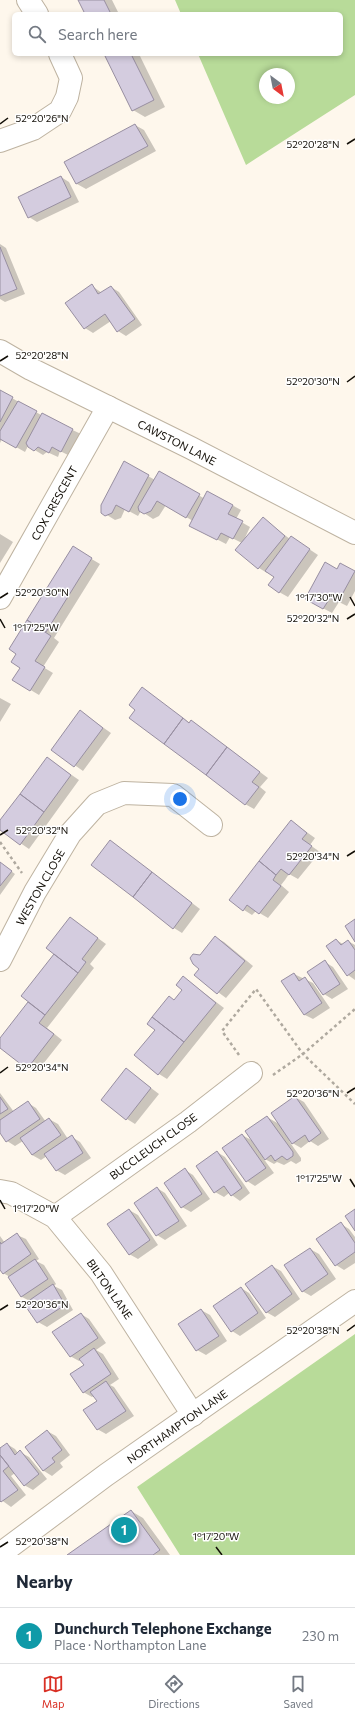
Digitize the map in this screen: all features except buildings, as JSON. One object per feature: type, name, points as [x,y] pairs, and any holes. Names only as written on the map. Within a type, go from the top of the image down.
[{"type":"street","points":[[28,0],[36,12]]},
{"type":"street","points":[[0,141],[33,129],[60,111],[67,97],[71,78],[61,56]]},
{"type":"street","name":"CAWSTON LANE","points":[[0,351],[31,369],[191,448],[355,533]]},
{"type":"street","name":"COX CRESCENT","points":[[0,598],[108,407]]},
{"type":"street","name":"WESTON CLOSE","points":[[0,960],[35,892],[70,834],[96,804],[124,793],[173,796],[211,825]]},
{"type":"street","name":"BUCCLEUCH CLOSE","points":[[55,1217],[188,1122],[251,1073]]},
{"type":"street","name":"BILTON LANE","points":[[0,1191],[11,1193],[55,1217],[102,1273],[193,1415]]},
{"type":"street","name":"NORTHAMPTON LANE","points":[[0,1554],[106,1475],[355,1301]]},
{"type":"path","points":[[0,842],[35,892]]},
{"type":"path","points":[[355,1009],[303,1054],[259,1085],[222,1031],[256,989],[303,1054],[355,1104]]},
{"type":"green space","points":[[175,0],[355,0],[355,95],[246,165],[199,56],[343,56],[343,12],[180,12]]},
{"type":"green space","points":[[355,1334],[355,1555],[180,1555],[137,1487]]},
{"type":"place","name":"Dunchurch Telephone Exchange","points":[[124,1530]]}]
